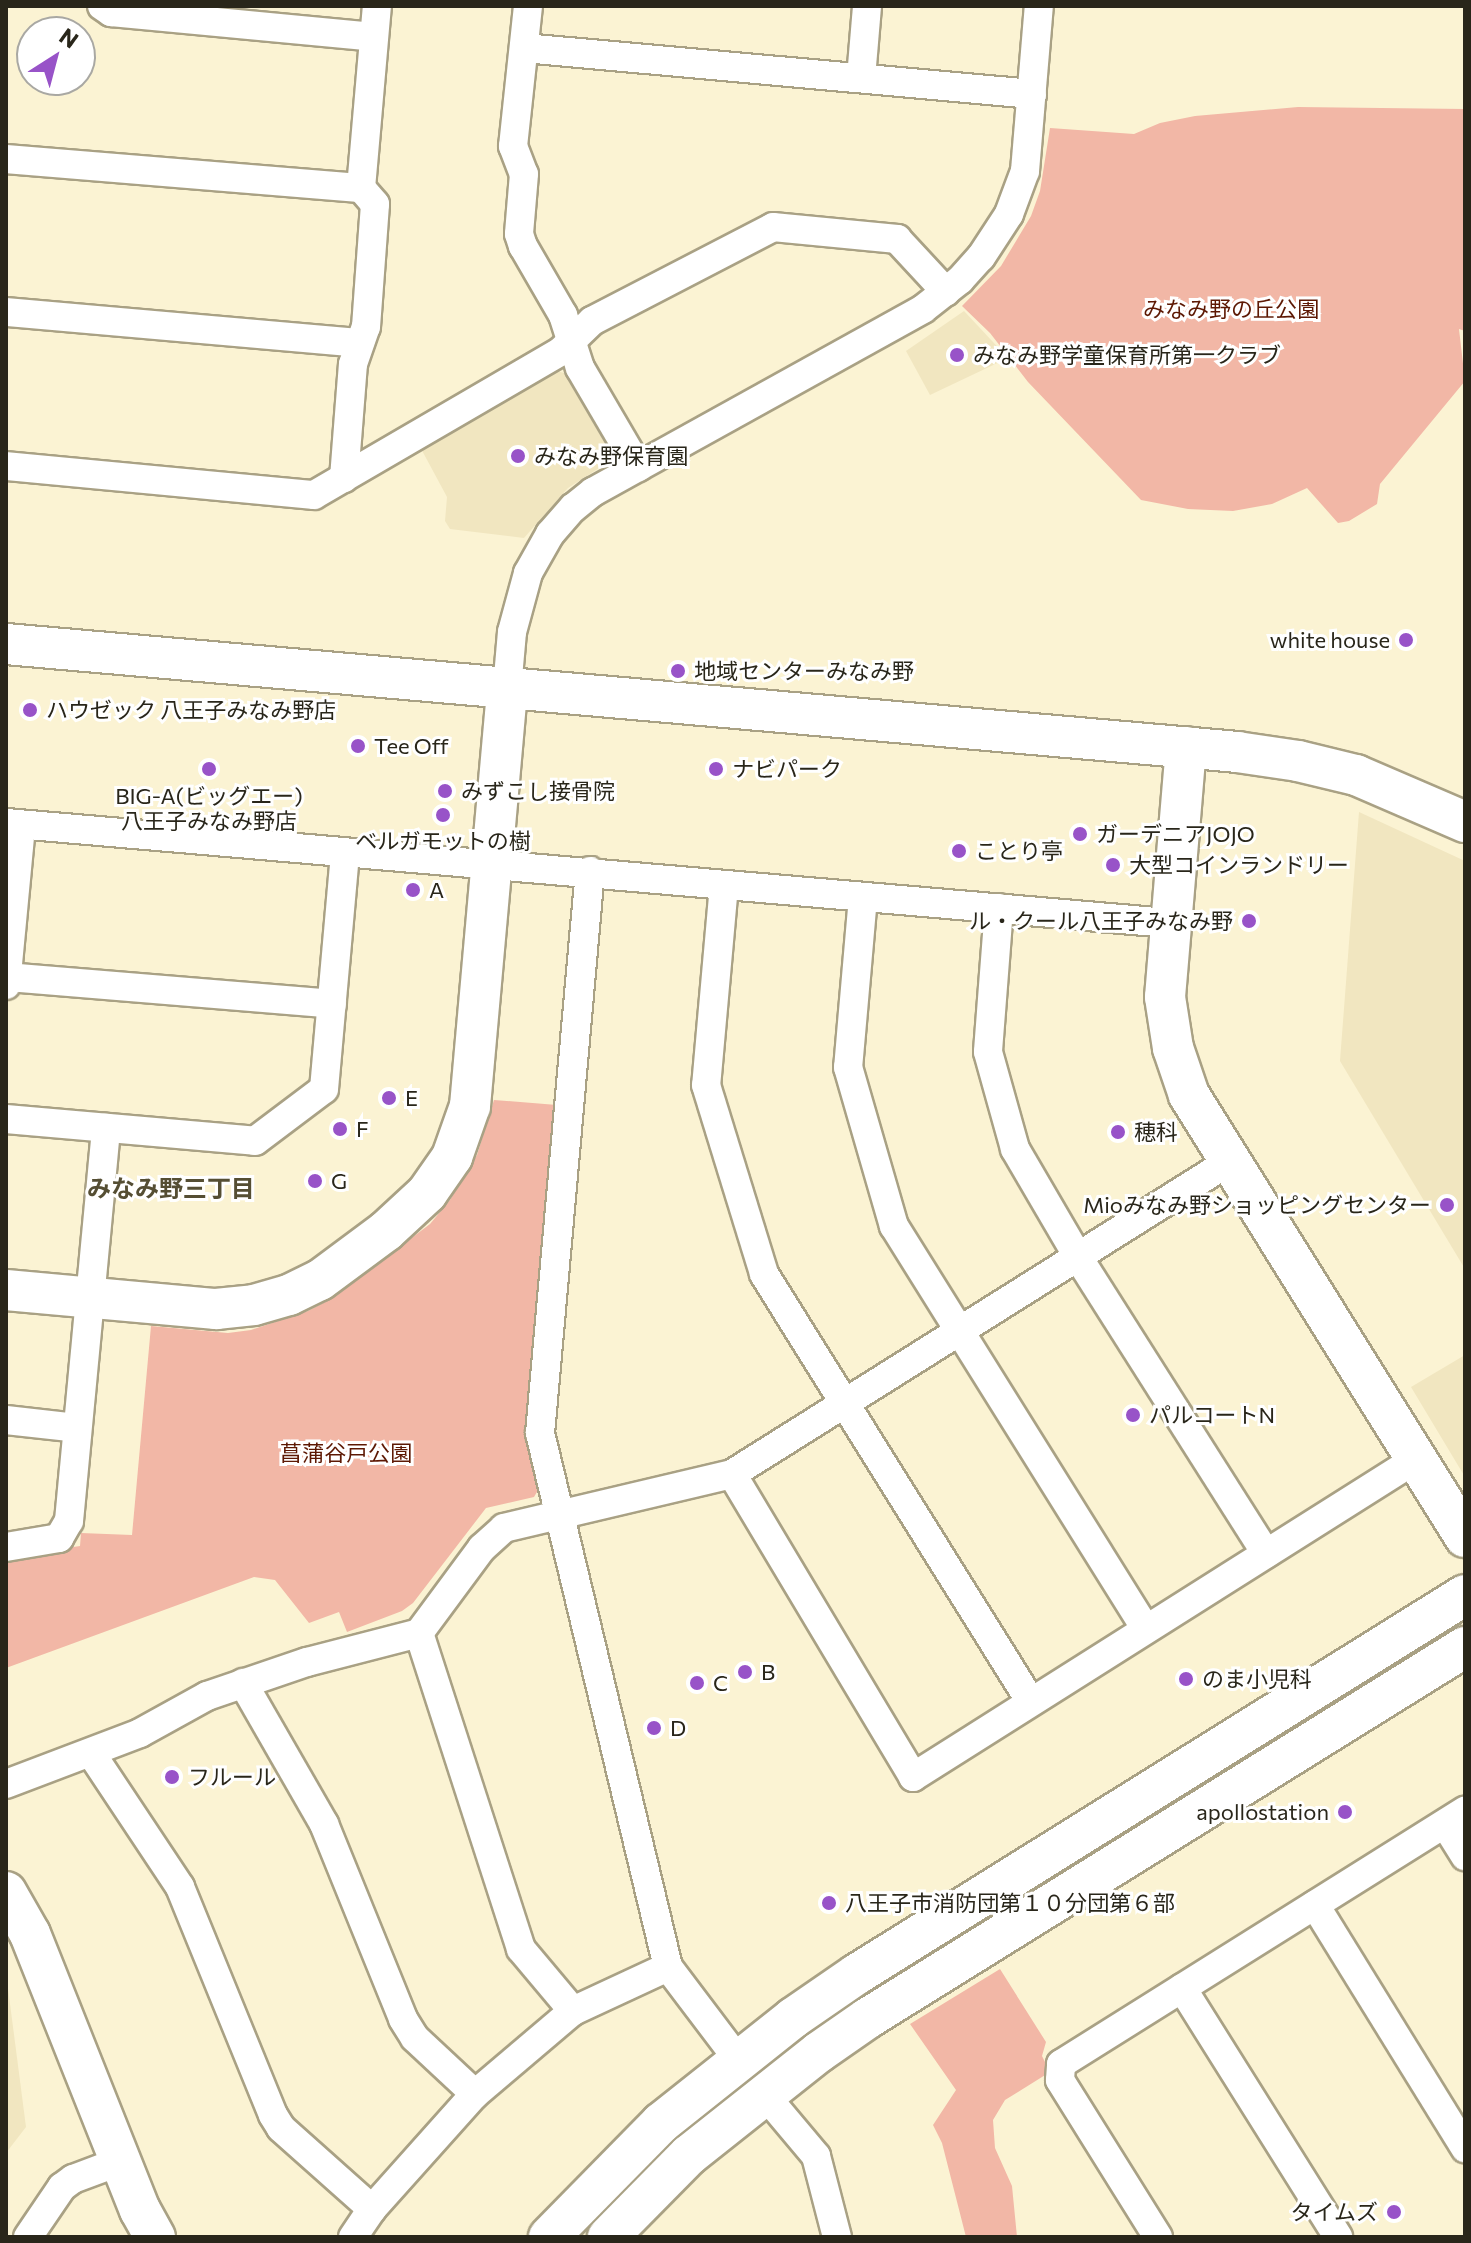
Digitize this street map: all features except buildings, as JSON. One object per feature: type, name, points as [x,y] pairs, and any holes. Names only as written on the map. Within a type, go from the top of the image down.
[{"type":"street","points":[[102,6],[111,12],[374,37]]},
{"type":"street","points":[[361,188],[377,6]]},
{"type":"street","points":[[528,6],[513,146],[524,174],[519,234],[563,315],[580,368],[638,467]]},
{"type":"street","points":[[861,78],[867,6]]},
{"type":"street","points":[[6,1290],[216,1309],[271,1301],[320,1280],[386,1231],[427,1193],[452,1157],[470,1106],[507,689],[516,611],[528,573],[543,544],[582,500],[923,309],[946,292],[989,247],[1016,200],[1029,151],[1039,6]]},
{"type":"street","points":[[524,48],[1032,94]]},
{"type":"street","points":[[6,159],[361,188],[375,204],[366,327],[353,364],[344,478]]},
{"type":"street","points":[[6,466],[314,495],[549,359],[592,321],[773,227],[897,239],[946,292]]},
{"type":"street","points":[[6,312],[359,343]]},
{"type":"street","points":[[6,644],[1186,747],[1328,767],[1387,786],[1465,822]]},
{"type":"street","points":[[1186,747],[1168,923],[1165,997],[1173,1048],[1189,1095],[1465,1537]]},
{"type":"street","points":[[6,985],[13,824],[345,854],[590,871],[1168,923]]},
{"type":"street","points":[[6,1119],[255,1141],[324,1089],[345,854]]},
{"type":"street","points":[[590,871],[540,1433],[558,1518],[567,1534],[668,1967],[739,2061]]},
{"type":"street","points":[[724,885],[706,1085],[764,1274],[842,1404],[1031,1702]]},
{"type":"street","points":[[863,897],[848,1067],[894,1226],[1146,1629]]},
{"type":"street","points":[[999,908],[988,1052],[1015,1149],[1078,1257],[1266,1553]]},
{"type":"street","points":[[7,977],[332,1004]]},
{"type":"street","points":[[6,1547],[51,1541],[65,1530],[106,1128]]},
{"type":"street","points":[[6,1784],[140,1733],[189,1704],[243,1683],[307,1662],[419,1633],[495,1534],[517,1524],[558,1518],[732,1474],[1230,1161]]},
{"type":"street","points":[[6,1420],[77,1428]]},
{"type":"street","points":[[732,1474],[913,1777],[1416,1459]]},
{"type":"street","points":[[549,2237],[661,2123],[857,1974],[1465,1595]]},
{"type":"street","points":[[419,1633],[521,1949],[573,2011]]},
{"type":"street","points":[[608,2237],[689,2155],[764,2094],[876,2012],[1465,1647]]},
{"type":"street","points":[[243,1683],[324,1824],[408,2029],[475,2094]]},
{"type":"street","points":[[91,1753],[180,1887],[281,2128],[372,2209]]},
{"type":"street","points":[[1158,2237],[1060,2080],[1058,2069],[1065,2060],[1455,1817],[1465,1856]]},
{"type":"street","points":[[6,1892],[30,1934],[140,2210],[155,2237]]},
{"type":"street","points":[[1315,1905],[1465,2148]]},
{"type":"street","points":[[353,2237],[372,2209],[475,2094],[573,2011],[668,1967]]},
{"type":"street","points":[[1182,1988],[1338,2237]]},
{"type":"street","points":[[764,2094],[816,2156],[837,2237]]},
{"type":"street","points":[[28,2237],[62,2187],[73,2179],[121,2161]]},
{"type":"shaded area","name":"みなみ野学童保育所第一クラブ","points":[[964,311],[1008,358],[930,395],[906,351]]},
{"type":"shaded area","name":"みなみ野保育園","points":[[553,370],[568,374],[612,452],[610,461],[568,488],[524,538],[450,529],[445,521],[447,497],[419,445]]},
{"type":"shaded area","points":[[1359,812],[1465,861],[1465,1269],[1340,1061]]},
{"type":"shaded area","points":[[1465,1355],[1465,1477],[1411,1387]]},
{"type":"shaded area","points":[[6,1973],[26,2127],[6,2153]]},
{"type":"green space","name":"みなみ野の丘公園","points":[[1298,107],[1465,109],[1465,331],[1459,329],[1465,381],[1380,484],[1377,504],[1349,521],[1338,523],[1307,488],[1272,504],[1233,511],[1188,509],[1141,500],[1028,382],[990,333],[962,306],[1001,266],[1031,216],[1040,191],[1050,128],[1134,134],[1160,123],[1195,116]]},
{"type":"green space","name":"菖蒲谷戸公園","points":[[494,1100],[557,1105],[541,1485],[534,1497],[486,1508],[413,1603],[402,1611],[347,1632],[339,1612],[309,1623],[275,1580],[254,1577],[6,1668],[6,1557],[80,1546],[81,1533],[132,1535],[151,1326],[228,1333],[251,1330],[308,1311],[331,1299],[430,1224],[450,1200],[477,1155]]},
{"type":"green space","points":[[1000,1969],[1046,2042],[1042,2056],[1050,2072],[1005,2100],[993,2120],[995,2148],[1012,2186],[1017,2237],[966,2237],[942,2143],[933,2125],[956,2090],[910,2024]]},
{"type":"place","name":"みなみ野学童保育所第一クラブ","points":[[957,355]]},
{"type":"place","name":"みなみ野保育園","points":[[518,456]]},
{"type":"place","name":"white house","points":[[1406,640]]},
{"type":"place","name":"地域センターみなみ野","points":[[678,671]]},
{"type":"place","name":"ハウゼック 八王子みなみ野店","points":[[30,710]]},
{"type":"place","name":"Tee Off","points":[[358,746]]},
{"type":"place","name":"BIG-A(ビッグエー) 八王子みなみ野店","points":[[209,769]]},
{"type":"place","name":"ナビパーク","points":[[716,769]]},
{"type":"place","name":"みずこし接骨院","points":[[445,791]]},
{"type":"place","name":"ベルガモットの樹","points":[[443,815]]},
{"type":"place","name":"ガーデニアJOJO","points":[[1080,834]]},
{"type":"place","name":"ことり亭","points":[[959,851]]},
{"type":"place","name":"大型コインランドリー","points":[[1113,865]]},
{"type":"place","name":"A","points":[[413,890]]},
{"type":"place","name":"ル・クール八王子みなみ野","points":[[1249,921]]},
{"type":"place","name":"E","points":[[389,1098]]},
{"type":"place","name":"F","points":[[340,1129]]},
{"type":"place","name":"穂科","points":[[1118,1132]]},
{"type":"place","name":"G","points":[[315,1181]]},
{"type":"place","name":"Mioみなみ野ショッピングセンター","points":[[1447,1205]]},
{"type":"place","name":"パルコートN","points":[[1133,1415]]},
{"type":"place","name":"B","points":[[745,1672]]},
{"type":"place","name":"のま小児科","points":[[1186,1679]]},
{"type":"place","name":"C","points":[[697,1683]]},
{"type":"place","name":"D","points":[[654,1728]]},
{"type":"place","name":"フルール","points":[[172,1777]]},
{"type":"place","name":"apollostation","points":[[1345,1812]]},
{"type":"place","name":"八王子市消防団第１０分団第６部","points":[[829,1903]]},
{"type":"place","name":"タイムズ","points":[[1394,2212]]},
{"type":"district","name":"みなみ野三丁目","points":[[171,1188]]}]
